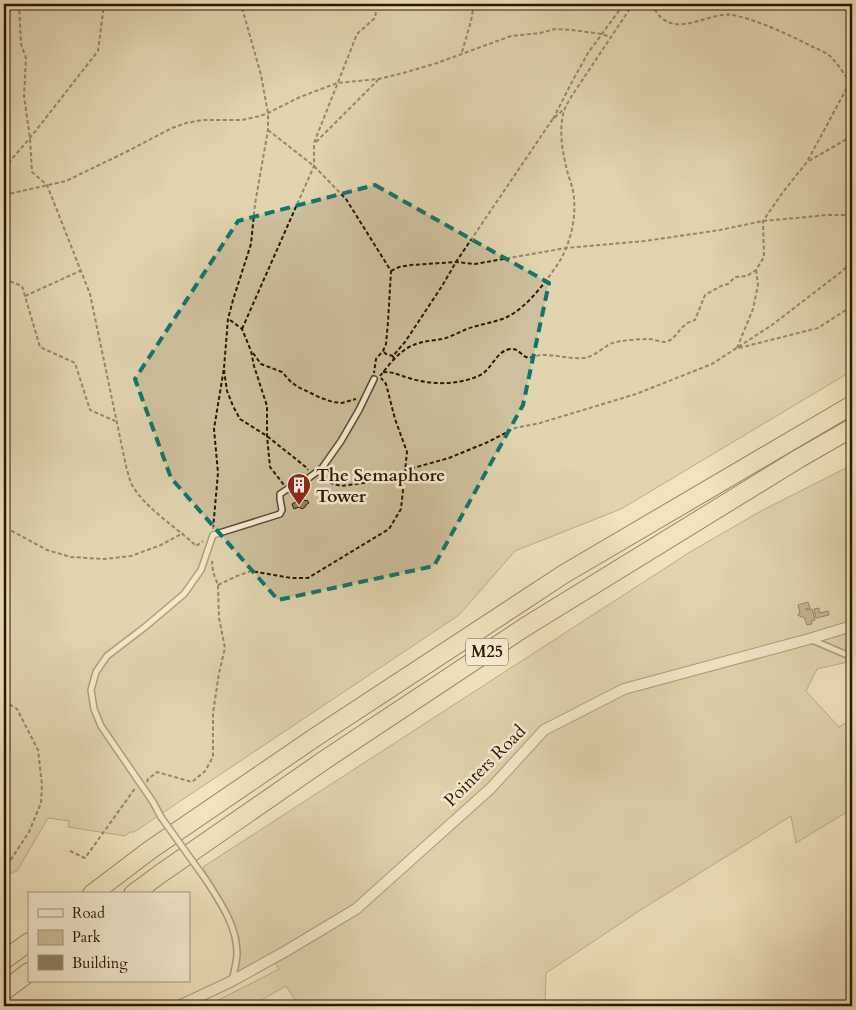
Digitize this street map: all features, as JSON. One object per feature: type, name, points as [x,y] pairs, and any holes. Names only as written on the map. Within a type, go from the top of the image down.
[{"type":"highway","name":"M25","points":[[95,892],[150,850],[309,741],[564,574],[852,405]]},
{"type":"highway","name":"M25","points":[[136,892],[323,761],[517,632],[798,459],[852,428]]},
{"type":"highway","points":[[4,960],[28,943]]},
{"type":"highway","points":[[4,991],[28,973]]},
{"type":"street","name":"Pointers Road","points":[[179,1006],[232,981],[356,909],[491,788],[544,730],[624,689],[852,626]]},
{"type":"lane","points":[[232,981],[237,951],[233,930],[222,905],[161,818],[101,726],[94,710],[91,690],[96,672],[107,656],[184,594],[201,570],[213,535],[280,514],[282,510],[280,494],[286,489],[311,478],[325,463],[341,440],[377,378]]},
{"type":"lane","points":[[809,639],[852,657]]},
{"type":"path","points":[[19,4],[21,44],[26,58],[24,96],[30,138],[32,172],[47,185],[90,294],[116,422],[132,485],[150,507],[196,546],[213,535],[218,473],[214,429],[224,368],[228,319],[251,244],[255,204],[268,130],[268,113],[261,75],[241,4]]},
{"type":"path","points":[[4,168],[98,51],[104,4]]},
{"type":"path","points":[[242,329],[314,166],[314,143],[357,34],[375,18],[377,4]]},
{"type":"path","points":[[462,53],[474,4]]},
{"type":"path","points":[[393,356],[405,342],[456,262],[552,120],[588,53],[624,4]]},
{"type":"path","points":[[552,120],[564,109],[633,4]]},
{"type":"path","points":[[651,4],[657,14],[664,20],[672,23],[690,24],[710,17],[729,15],[766,26],[796,38],[830,56],[852,82]]},
{"type":"path","points":[[4,195],[66,181],[172,128],[186,123],[202,120],[242,120],[268,113],[300,97],[338,83],[379,79],[407,72],[438,63],[511,36],[540,33],[555,29],[602,34],[610,38]]},
{"type":"path","points":[[383,372],[392,372],[409,378],[442,384],[485,374],[501,353],[508,349],[518,350],[526,356],[533,358],[542,354],[584,358],[600,352],[614,343],[644,339],[664,342],[672,338],[686,324],[695,320],[705,296],[728,284],[735,278],[747,276],[756,270],[764,257],[763,221],[807,162],[852,82],[852,71]]},
{"type":"path","points":[[314,143],[379,79]]},
{"type":"path","points":[[377,378],[409,347],[426,341],[446,338],[467,329],[498,321],[520,308],[538,291],[560,259],[572,230],[574,199],[562,140],[564,109]]},
{"type":"path","points":[[218,585],[250,571],[291,578],[308,578],[359,548],[389,529],[397,516],[401,509],[406,470],[406,452],[386,384],[377,378],[374,370],[376,359],[384,351],[386,344],[391,271],[346,199],[314,166],[268,130]]},
{"type":"path","points":[[807,162],[852,136]]},
{"type":"path","points":[[391,271],[399,267],[411,265],[456,262],[475,264],[566,248],[645,241],[720,230],[763,221],[828,215],[852,215]]},
{"type":"path","points":[[224,368],[227,391],[240,419],[267,436],[307,468],[311,478],[341,486],[370,482],[449,458],[488,442],[515,428],[540,423],[636,394],[712,364],[772,325],[852,262]]},
{"type":"path","points":[[737,348],[754,308],[758,285],[756,270]]},
{"type":"path","points":[[25,296],[80,271]]},
{"type":"path","points":[[4,279],[22,286],[40,347],[75,363],[90,410],[116,422]]},
{"type":"path","points":[[737,348],[818,328],[852,306]]},
{"type":"path","points":[[228,319],[242,329],[251,351],[267,406],[270,467],[286,489]]},
{"type":"path","points":[[251,351],[261,364],[282,372],[298,387],[320,398],[342,403],[366,396]]},
{"type":"path","points":[[384,351],[386,354],[393,356]]},
{"type":"path","points":[[393,356],[394,361]]},
{"type":"path","points":[[4,520],[10,530],[46,550],[71,557],[104,559],[131,556],[161,545],[182,533]]},
{"type":"path","points":[[145,791],[148,779],[157,772],[192,782],[205,771],[212,757],[213,713],[225,648],[219,618],[218,585],[213,572],[212,559]]},
{"type":"path","points":[[4,701],[17,709],[38,750],[42,785],[41,803],[29,832],[4,870]]},
{"type":"path","points":[[70,851],[85,858],[139,783]]},
{"type":"highlighted area","points":[[375,185],[549,283],[523,405],[434,566],[278,600],[171,478],[135,379],[238,221]]},
{"type":"green space","points":[[4,4],[852,4],[852,371],[621,509],[515,551],[459,615],[134,832],[130,832],[125,836],[68,827],[69,821],[48,818],[17,871],[4,876]]},
{"type":"green space","points":[[852,465],[852,661],[817,669],[806,691],[839,727],[852,719],[852,809],[796,843],[791,816],[639,911],[546,973],[545,1006],[299,1006],[286,986],[251,1006],[207,1006],[279,969],[269,953],[269,956],[236,975],[239,937],[203,867],[690,552],[761,511]]},
{"type":"building","name":"The Semaphore Tower","points":[[302,499],[307,500],[309,503],[302,509],[299,507],[294,509],[292,504]]},
{"type":"building","points":[[808,602],[810,608],[806,610],[812,609],[815,620],[811,621],[812,624],[807,625],[804,617],[798,614],[800,613],[798,605]]},
{"type":"building","points":[[819,608],[819,613],[828,611],[829,615],[816,618],[814,609]]},
{"type":"place","name":"The Semaphore Tower","points":[[299,506]]}]
